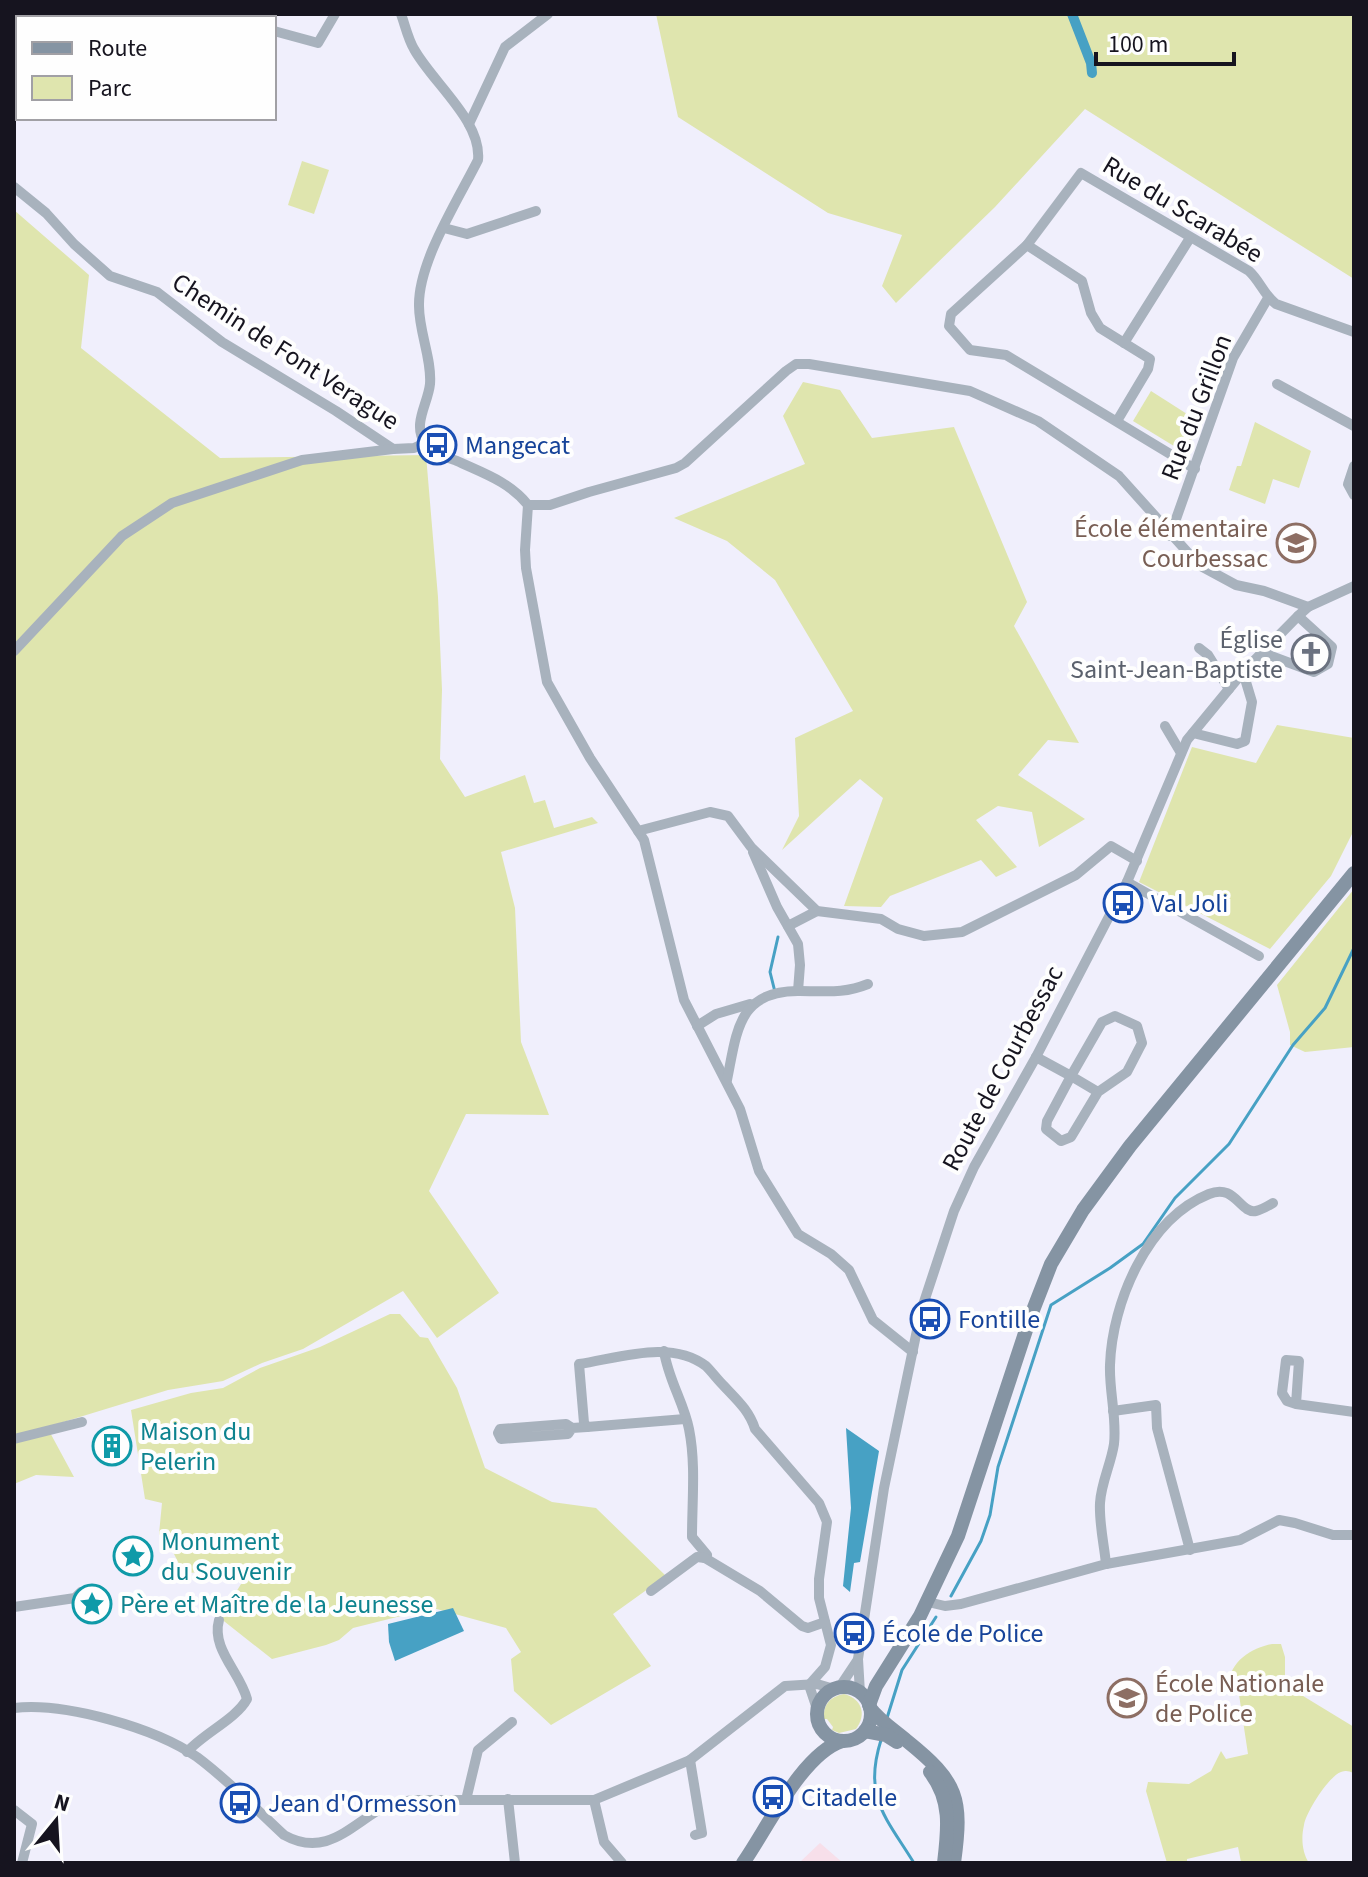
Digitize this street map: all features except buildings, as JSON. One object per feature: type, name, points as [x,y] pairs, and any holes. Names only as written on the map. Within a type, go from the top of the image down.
[{"type":"street","points":[[276,32],[318,43],[335,14]]},
{"type":"street","points":[[401,14],[414,48],[469,124],[479,146],[478,160],[427,263],[418,302],[430,383],[420,423],[425,443],[434,451],[499,480],[517,492],[528,505],[526,568],[547,682],[590,758],[644,840],[684,1000],[740,1109],[759,1171],[798,1234],[831,1254],[849,1270],[873,1320],[913,1352]]},
{"type":"street","points":[[469,124],[505,47],[548,14]]},
{"type":"street","name":"Rue du Scarabée","points":[[1195,469],[1006,355],[970,350],[949,326],[951,314],[1027,245],[1081,173],[1249,271],[1276,304],[1354,332]]},
{"type":"street","name":"Chemin de Font Verague","points":[[14,187],[46,213],[74,244],[110,276],[157,292],[222,342],[393,449],[414,448],[425,443]]},
{"type":"street","points":[[444,228],[467,234],[536,211]]},
{"type":"street","points":[[1124,343],[1190,238]]},
{"type":"street","points":[[1027,245],[1082,281],[1091,313],[1100,328],[1150,359],[1148,369],[1117,421]]},
{"type":"street","name":"Rue du Grillon","points":[[1170,536],[1233,358],[1268,298]]},
{"type":"street","points":[[528,505],[550,505],[676,468],[786,371],[796,364],[809,364],[970,391],[1038,421],[1119,476],[1199,565],[1224,580],[1308,607]]},
{"type":"street","points":[[1277,384],[1354,426]]},
{"type":"street","points":[[14,651],[122,536],[172,503],[302,460],[393,449]]},
{"type":"street","points":[[1354,466],[1348,484],[1354,495]]},
{"type":"street","name":"Route de Courbessac","points":[[865,1700],[858,1659],[884,1488],[921,1311],[954,1211],[974,1167],[1036,1057],[1127,882],[1181,753],[1193,733],[1243,672],[1298,616],[1308,607],[1354,586]]},
{"type":"street","points":[[1263,653],[1314,672],[1328,664],[1332,647],[1298,616]]},
{"type":"street","points":[[1199,648],[1208,655],[1229,689]]},
{"type":"street","points":[[1193,733],[1237,744],[1245,741],[1252,702],[1243,672]]},
{"type":"street","points":[[1165,726],[1181,753]]},
{"type":"street","points":[[638,831],[710,812],[728,816],[751,847],[817,911]]},
{"type":"street","points":[[788,926],[817,911],[881,919],[898,929],[924,936],[962,932],[1076,875],[1111,846],[1137,861]]},
{"type":"street","points":[[751,847],[777,907],[798,944],[798,991]]},
{"type":"street","points":[[865,1700],[897,1657],[928,1602],[962,1524],[1046,1277],[1083,1210],[1130,1146],[1354,873]]},
{"type":"street","points":[[1127,882],[1259,956]]},
{"type":"street","points":[[697,1026],[716,1014],[772,994],[849,992],[868,984]]},
{"type":"street","points":[[727,1080],[742,1018],[750,1004]]},
{"type":"street","points":[[1115,1016],[1137,1026],[1142,1043],[1127,1072],[1098,1092],[1071,1137],[1061,1141],[1046,1129],[1047,1121],[1102,1022],[1115,1016]]},
{"type":"street","points":[[1036,1057],[1098,1092]]},
{"type":"street","points":[[1106,1564],[1100,1503],[1114,1443],[1109,1367],[1114,1322],[1133,1274],[1158,1234],[1174,1216],[1210,1193],[1234,1195],[1251,1211],[1273,1203]]},
{"type":"street","points":[[664,1351],[689,1425],[692,1537],[704,1548],[705,1558]]},
{"type":"street","points":[[587,1427],[584,1423],[579,1364],[664,1351],[686,1355],[708,1368],[751,1416],[755,1429],[819,1503],[827,1522],[819,1598],[831,1645],[827,1661],[813,1669],[809,1685],[821,1728],[826,1735],[842,1741]]},
{"type":"street","points":[[1296,1404],[1354,1412]]},
{"type":"street","points":[[1113,1411],[1156,1405],[1157,1428],[1190,1550]]},
{"type":"street","points":[[572,1428],[568,1434],[501,1439],[498,1433],[500,1429],[566,1424],[572,1428],[685,1419]]},
{"type":"street","points":[[14,1439],[82,1422]]},
{"type":"street","points":[[928,1602],[945,1606],[961,1604],[1106,1564],[1240,1540],[1279,1520],[1333,1535],[1354,1535]]},
{"type":"street","points":[[651,1591],[697,1557],[705,1558],[760,1591],[802,1626],[808,1628],[825,1622]]},
{"type":"street","points":[[14,1607],[78,1595]]},
{"type":"street","points":[[187,1752],[243,1707],[247,1699],[244,1687],[221,1647],[216,1631],[219,1620]]},
{"type":"street","name":"Route de Courbessac","points":[[837,1689],[858,1659]]},
{"type":"street","points":[[14,1708],[74,1712],[120,1723],[187,1752],[218,1775],[284,1835],[296,1842],[322,1843],[335,1839],[385,1807],[397,1803],[594,1800],[690,1760],[785,1686],[837,1689],[865,1700],[934,1764],[949,1782],[958,1803],[959,1830],[954,1863]]},
{"type":"street","points":[[817,1709],[826,1694],[837,1689]]},
{"type":"street","points":[[813,1760],[835,1744],[859,1737],[865,1731],[871,1716],[865,1700]]},
{"type":"street","points":[[466,1800],[478,1750],[512,1722]]},
{"type":"street","points":[[749,1861],[813,1760],[821,1728]]},
{"type":"street","points":[[865,1731],[889,1736],[922,1762],[939,1784],[947,1813],[944,1863]]},
{"type":"street","points":[[690,1760],[702,1833],[695,1835]]},
{"type":"street","points":[[508,1799],[515,1863]]},
{"type":"street","points":[[594,1800],[604,1842],[622,1863]]},
{"type":"street","points":[[14,1810],[32,1824],[22,1863]]},
{"type":"shaded area","points":[[820,1843],[843,1863],[799,1863]]},
{"type":"green space","points":[[656,14],[1354,14],[1354,279],[1085,109],[995,207],[896,303],[882,286],[902,235],[828,213],[678,117]]},
{"type":"green space","points":[[302,161],[329,170],[314,214],[288,205]]},
{"type":"green space","points":[[14,210],[89,275],[81,348],[220,458],[426,455],[438,597],[442,690],[440,759],[465,797],[525,775],[534,803],[545,800],[554,828],[592,817],[598,823],[501,852],[515,908],[521,1042],[549,1115],[466,1114],[429,1191],[499,1293],[437,1338],[403,1291],[303,1349],[223,1381],[168,1390],[47,1427],[74,1477],[36,1475],[14,1484]]},
{"type":"green space","points":[[803,382],[840,390],[872,438],[954,427],[1027,602],[1014,626],[1079,743],[1048,740],[1018,775],[1085,819],[1039,847],[1032,812],[998,806],[976,820],[1017,867],[996,877],[981,860],[890,896],[881,907],[844,906],[883,798],[860,779],[782,850],[799,816],[795,738],[853,711],[775,580],[727,541],[674,518],[805,464],[783,416]]},
{"type":"green space","points":[[1151,391],[1198,421],[1187,454],[1133,421]]},
{"type":"green space","points":[[1255,422],[1311,451],[1299,488],[1273,479],[1265,504],[1229,490],[1237,466],[1241,466]]},
{"type":"green space","points":[[1277,725],[1354,738],[1354,830],[1331,876],[1270,949],[1139,882],[1192,747],[1256,763]]},
{"type":"green space","points":[[1354,889],[1354,1047],[1305,1052],[1290,1045],[1290,1032],[1277,985]]},
{"type":"green space","points":[[390,1314],[400,1314],[420,1337],[428,1338],[457,1388],[485,1468],[552,1502],[596,1508],[666,1576],[613,1614],[651,1666],[551,1725],[514,1691],[511,1659],[521,1652],[506,1628],[433,1608],[353,1628],[339,1640],[326,1645],[272,1659],[220,1618],[254,1563],[184,1574],[159,1534],[162,1503],[145,1499],[131,1410],[191,1393],[223,1388],[260,1368],[320,1347]]},
{"type":"green space","points":[[1272,1644],[1281,1644],[1285,1657],[1285,1685],[1354,1727],[1354,1773],[1345,1771],[1336,1775],[1309,1812],[1302,1840],[1309,1863],[1236,1863],[1241,1862],[1238,1847],[1187,1859],[1187,1863],[1167,1863],[1146,1791],[1148,1782],[1189,1784],[1211,1771],[1221,1751],[1226,1759],[1248,1754],[1238,1688],[1228,1686],[1233,1669],[1243,1657]]},
{"type":"green space","points":[[844,1694],[859,1703],[862,1713],[856,1729],[839,1733],[832,1730],[824,1714],[834,1697]]},
{"type":"water","points":[[846,1428],[879,1451],[860,1562],[854,1563],[850,1592],[843,1586],[851,1508]]},
{"type":"water","points":[[453,1608],[464,1631],[395,1661],[388,1624]]},
{"type":"waterway","points":[[1072,14],[1092,73]]},
{"type":"waterway","points":[[775,992],[770,972],[778,937]]},
{"type":"waterway","points":[[951,1596],[981,1541],[990,1515],[998,1467],[1051,1305],[1143,1244],[1175,1198],[1229,1144],[1293,1045],[1325,1008],[1354,948]]},
{"type":"waterway","points":[[887,1718],[902,1670],[936,1617]]},
{"type":"waterway","points":[[881,1740],[874,1777],[876,1792],[886,1818],[914,1863]]},
{"type":"place","name":"Mangecat","points":[[437,445]]},
{"type":"place","name":"École élémentaire Courbessac","points":[[1296,543]]},
{"type":"place","name":"Église Saint-Jean-Baptiste","points":[[1311,654]]},
{"type":"place","name":"Val Joli","points":[[1123,903]]},
{"type":"place","name":"Fontille","points":[[930,1319]]},
{"type":"place","name":"Maison du Pelerin","points":[[112,1446]]},
{"type":"place","name":"Monument du Souvenir","points":[[133,1556]]},
{"type":"place","name":"Père et Maître de la Jeunesse","points":[[92,1604]]},
{"type":"place","name":"École de Police","points":[[854,1633]]},
{"type":"place","name":"École Nationale de Police","points":[[1127,1698]]},
{"type":"place","name":"Citadelle","points":[[773,1797]]},
{"type":"place","name":"Jean d'Ormesson","points":[[240,1803]]}]
